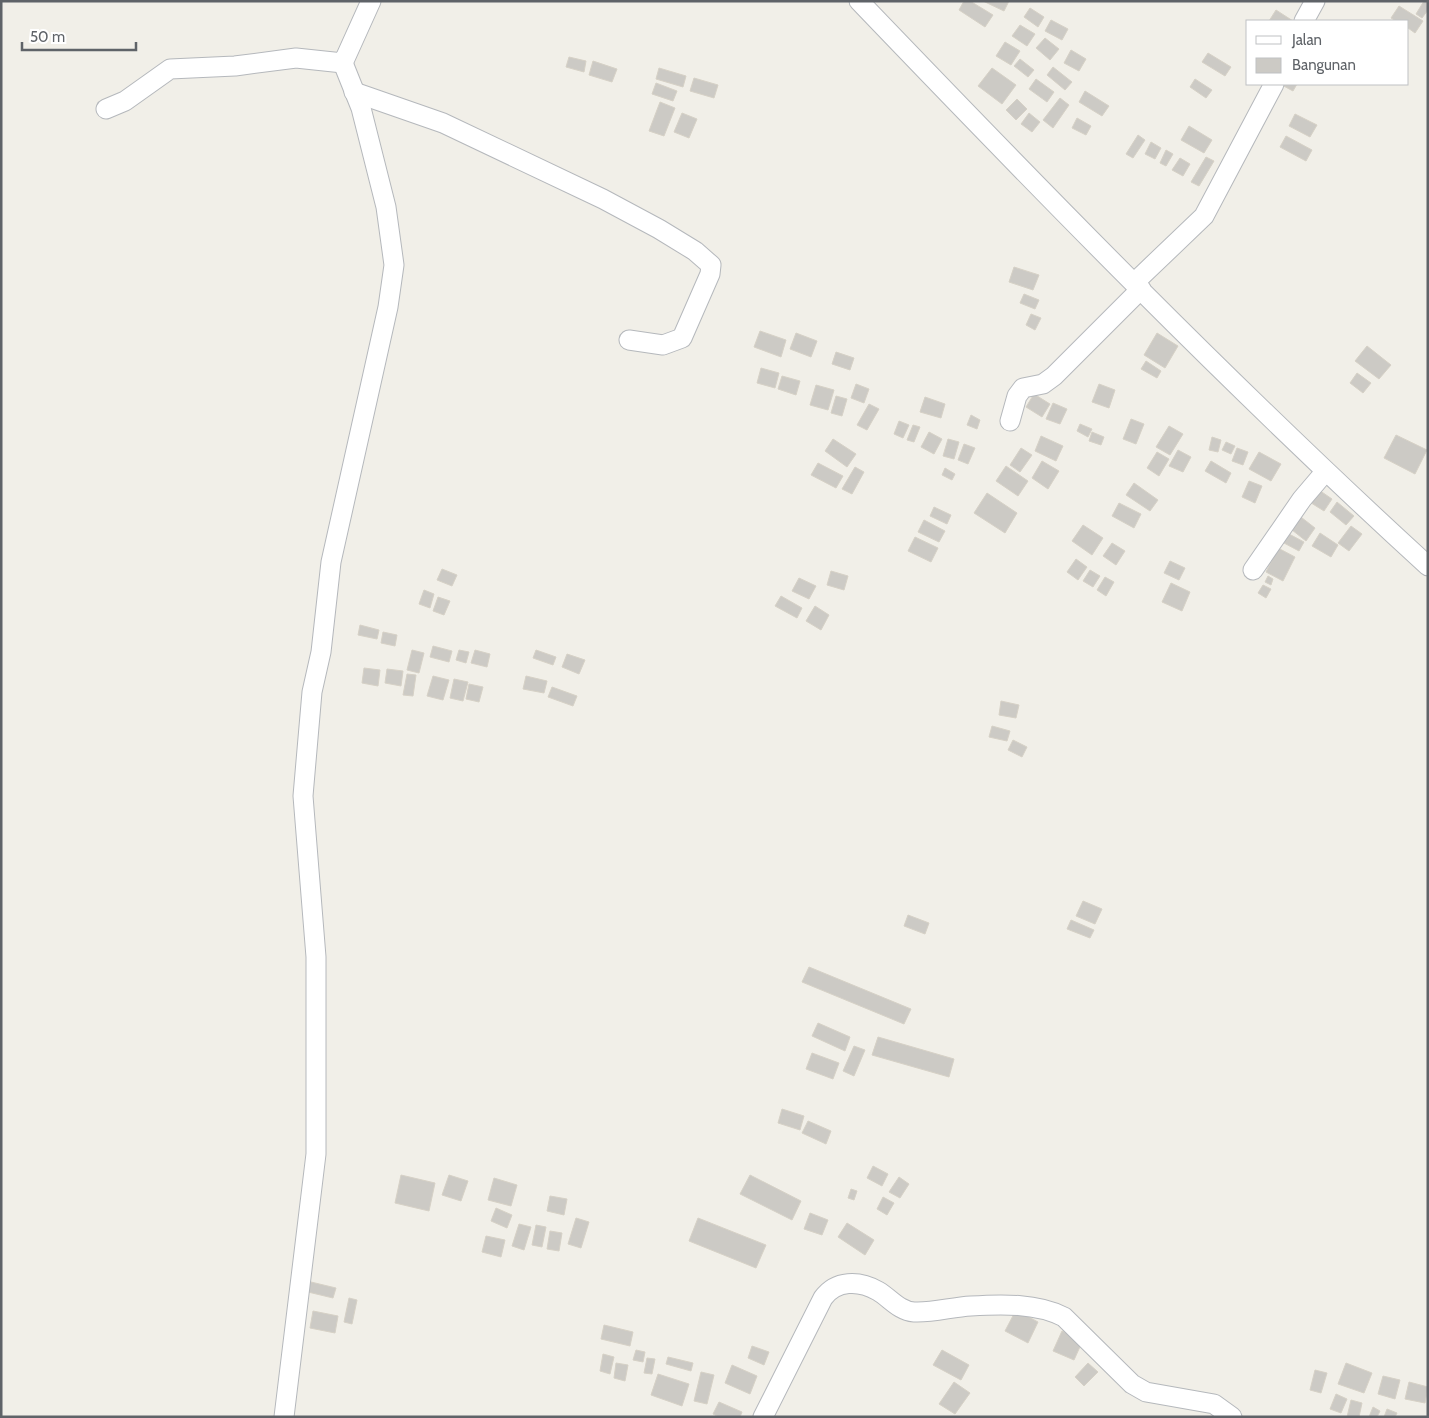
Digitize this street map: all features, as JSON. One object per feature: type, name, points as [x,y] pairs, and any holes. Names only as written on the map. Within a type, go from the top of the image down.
[{"type":"street","points":[[284,1417],[316,1154],[316,957],[303,796],[312,692],[321,652],[331,562],[386,317],[394,265],[386,207],[369,139],[343,63],[371,1]]},
{"type":"street","points":[[859,1],[980,129],[1137,286],[1325,472],[1428,566]]},
{"type":"street","points":[[1305,20],[1315,1]]},
{"type":"street","points":[[106,109],[126,101],[170,69],[235,66],[296,58],[343,63]]},
{"type":"street","points":[[1010,421],[1017,396],[1023,388],[1043,384],[1054,376],[1204,216],[1273,85]]},
{"type":"street","points":[[354,92],[443,123],[499,148],[603,198],[704,257],[711,265],[710,274],[682,338],[663,345],[630,340]]},
{"type":"street","points":[[1253,570],[1302,499],[1325,472]]},
{"type":"street","points":[[763,1417],[823,1298],[830,1289],[848,1283],[876,1290],[902,1309],[912,1312],[970,1306],[1039,1307],[1064,1317],[1132,1384],[1146,1392],[1214,1404],[1232,1417]]},
{"type":"building","points":[[964,1],[970,1],[993,15],[985,27],[959,10]]},
{"type":"building","points":[[983,1],[1009,1],[1004,11]]},
{"type":"building","points":[[1424,1],[1428,2],[1428,10],[1422,18],[1416,14]]},
{"type":"building","points":[[1399,6],[1423,21],[1415,33],[1409,29],[1409,20],[1394,20],[1391,18]]},
{"type":"building","points":[[1030,8],[1044,17],[1038,27],[1024,17]]},
{"type":"building","points":[[1276,10],[1291,20],[1270,20]]},
{"type":"building","points":[[1051,20],[1068,29],[1062,40],[1045,31]]},
{"type":"building","points":[[1020,25],[1035,34],[1027,46],[1012,36]]},
{"type":"building","points":[[1045,38],[1059,49],[1050,60],[1036,48]]},
{"type":"building","points":[[1005,42],[1020,51],[1011,65],[996,56]]},
{"type":"building","points":[[1071,50],[1086,59],[1079,71],[1064,63]]},
{"type":"building","points":[[1208,53],[1231,67],[1225,76],[1202,62]]},
{"type":"building","points":[[569,57],[586,61],[584,72],[566,67]]},
{"type":"building","points":[[1020,59],[1034,70],[1028,77],[1014,66]]},
{"type":"building","points":[[593,61],[617,69],[612,82],[589,75]]},
{"type":"building","points":[[1053,67],[1072,82],[1065,90],[1047,75]]},
{"type":"building","points":[[659,68],[686,76],[683,87],[656,79]]},
{"type":"building","points":[[992,68],[1016,85],[1002,104],[978,86]]},
{"type":"building","points":[[694,78],[718,85],[714,98],[690,91]]},
{"type":"building","points":[[1036,79],[1054,92],[1047,102],[1029,89]]},
{"type":"building","points":[[1195,79],[1212,90],[1206,98],[1190,87]]},
{"type":"building","points":[[656,83],[677,91],[673,101],[652,94]]},
{"type":"building","points":[[1282,85],[1296,85],[1293,91]]},
{"type":"building","points":[[1085,91],[1109,106],[1102,116],[1079,102]]},
{"type":"building","points":[[1060,98],[1069,105],[1053,128],[1043,120]]},
{"type":"building","points":[[1017,99],[1027,109],[1016,120],[1006,110]]},
{"type":"building","points":[[660,102],[675,108],[664,136],[649,131]]},
{"type":"building","points":[[682,113],[697,119],[689,138],[674,132]]},
{"type":"building","points":[[1029,113],[1040,122],[1032,132],[1021,124]]},
{"type":"building","points":[[1295,114],[1317,125],[1310,137],[1289,126]]},
{"type":"building","points":[[1077,118],[1091,126],[1086,135],[1072,128]]},
{"type":"building","points":[[1189,126],[1212,140],[1204,153],[1181,140]]},
{"type":"building","points":[[1138,135],[1145,140],[1133,158],[1126,154]]},
{"type":"building","points":[[1286,136],[1312,150],[1306,161],[1280,147]]},
{"type":"building","points":[[1151,142],[1161,148],[1155,159],[1145,154]]},
{"type":"building","points":[[1166,150],[1173,154],[1166,166],[1160,163]]},
{"type":"building","points":[[1206,157],[1214,161],[1199,186],[1191,182]]},
{"type":"building","points":[[1180,158],[1190,164],[1183,176],[1172,170]]},
{"type":"building","points":[[1014,267],[1039,275],[1033,290],[1009,282]]},
{"type":"building","points":[[1024,294],[1039,300],[1035,309],[1020,303]]},
{"type":"building","points":[[1031,314],[1041,318],[1035,330],[1026,325]]},
{"type":"building","points":[[760,331],[786,340],[781,357],[754,347]]},
{"type":"building","points":[[796,333],[817,341],[811,357],[790,349]]},
{"type":"building","points":[[1157,333],[1178,346],[1165,368],[1144,355]]},
{"type":"building","points":[[1367,346],[1391,365],[1379,379],[1355,361]]},
{"type":"building","points":[[836,352],[854,358],[850,370],[832,364]]},
{"type":"building","points":[[1146,361],[1161,371],[1157,378],[1141,369]]},
{"type":"building","points":[[761,368],[779,373],[775,388],[757,383]]},
{"type":"building","points":[[1357,373],[1371,383],[1363,393],[1350,383]]},
{"type":"building","points":[[782,376],[800,381],[796,395],[778,389]]},
{"type":"building","points":[[856,384],[869,389],[864,403],[851,398]]},
{"type":"building","points":[[1099,384],[1115,390],[1109,408],[1092,402]]},
{"type":"building","points":[[816,385],[834,390],[828,410],[810,405]]},
{"type":"building","points":[[1034,394],[1050,404],[1042,417],[1026,407]]},
{"type":"building","points":[[836,396],[847,399],[842,416],[831,413]]},
{"type":"building","points":[[925,397],[945,404],[941,418],[920,412]]},
{"type":"building","points":[[1053,403],[1067,409],[1060,424],[1046,419]]},
{"type":"building","points":[[869,404],[879,409],[867,430],[857,425]]},
{"type":"building","points":[[971,415],[980,420],[977,429],[967,425]]},
{"type":"building","points":[[1131,419],[1144,424],[1136,444],[1123,439]]},
{"type":"building","points":[[899,421],[909,425],[903,438],[894,434]]},
{"type":"building","points":[[1080,424],[1092,429],[1088,437],[1077,431]]},
{"type":"building","points":[[913,425],[920,427],[914,442],[907,440]]},
{"type":"building","points":[[1169,426],[1183,434],[1170,455],[1156,447]]},
{"type":"building","points":[[929,432],[942,439],[934,454],[921,447]]},
{"type":"building","points":[[1092,432],[1104,437],[1101,445],[1089,441]]},
{"type":"building","points":[[1396,435],[1427,450],[1415,474],[1384,458]]},
{"type":"building","points":[[1041,436],[1063,446],[1056,461],[1035,451]]},
{"type":"building","points":[[1212,437],[1221,440],[1218,452],[1209,450]]},
{"type":"building","points":[[833,439],[856,454],[847,467],[825,451]]},
{"type":"building","points":[[948,439],[959,442],[954,459],[943,456]]},
{"type":"building","points":[[1226,442],[1235,446],[1231,454],[1222,450]]},
{"type":"building","points":[[964,444],[975,448],[968,464],[958,460]]},
{"type":"building","points":[[1021,448],[1032,455],[1020,472],[1010,465]]},
{"type":"building","points":[[1237,448],[1248,452],[1243,465],[1232,461]]},
{"type":"building","points":[[1178,450],[1191,457],[1183,472],[1169,466]]},
{"type":"building","points":[[1157,452],[1169,459],[1159,476],[1147,468]]},
{"type":"building","points":[[1259,452],[1281,464],[1271,481],[1249,469]]},
{"type":"building","points":[[1042,461],[1059,471],[1048,489],[1032,478]]},
{"type":"building","points":[[1211,461],[1231,473],[1226,483],[1205,471]]},
{"type":"building","points":[[818,463],[843,476],[836,488],[811,475]]},
{"type":"building","points":[[1006,466],[1028,481],[1018,496],[996,481]]},
{"type":"building","points":[[855,467],[864,472],[852,494],[842,489]]},
{"type":"building","points":[[945,468],[955,474],[952,480],[942,475]]},
{"type":"building","points":[[1249,481],[1262,486],[1255,503],[1242,497]]},
{"type":"building","points":[[1134,483],[1158,500],[1150,511],[1126,495]]},
{"type":"building","points":[[1316,488],[1332,499],[1324,511],[1308,501]]},
{"type":"building","points":[[987,493],[1017,513],[1005,533],[974,513]]},
{"type":"building","points":[[1337,502],[1354,516],[1346,525],[1330,512]]},
{"type":"building","points":[[1119,503],[1141,514],[1134,528],[1112,516]]},
{"type":"building","points":[[934,507],[951,515],[947,524],[930,516]]},
{"type":"building","points":[[1297,514],[1315,528],[1306,541],[1287,526]]},
{"type":"building","points":[[924,520],[945,531],[939,542],[918,532]]},
{"type":"building","points":[[1083,525],[1103,538],[1092,555],[1072,541]]},
{"type":"building","points":[[1351,526],[1362,534],[1349,551],[1338,543]]},
{"type":"building","points":[[1320,533],[1338,545],[1331,557],[1312,546]]},
{"type":"building","points":[[1289,534],[1304,542],[1299,551],[1284,543]]},
{"type":"building","points":[[915,537],[938,548],[931,562],[908,551]]},
{"type":"building","points":[[1112,543],[1125,551],[1116,565],[1103,556]]},
{"type":"building","points":[[1278,548],[1295,557],[1283,581],[1266,572]]},
{"type":"building","points":[[1076,559],[1087,567],[1078,580],[1067,572]]},
{"type":"building","points":[[1170,561],[1185,568],[1179,580],[1164,573]]},
{"type":"building","points":[[442,569],[457,575],[452,586],[437,580]]},
{"type":"building","points":[[1090,570],[1100,576],[1093,587],[1083,581]]},
{"type":"building","points":[[831,571],[848,576],[844,590],[827,585]]},
{"type":"building","points":[[1268,576],[1273,579],[1271,585],[1265,582]]},
{"type":"building","points":[[1105,577],[1114,582],[1106,596],[1097,590]]},
{"type":"building","points":[[799,578],[816,586],[809,599],[792,591]]},
{"type":"building","points":[[1171,583],[1190,592],[1182,611],[1162,602]]},
{"type":"building","points":[[1263,585],[1271,589],[1266,598],[1258,593]]},
{"type":"building","points":[[424,590],[434,594],[430,608],[419,604]]},
{"type":"building","points":[[781,596],[802,608],[797,618],[775,606]]},
{"type":"building","points":[[438,597],[450,601],[444,615],[433,611]]},
{"type":"building","points":[[815,606],[829,615],[821,630],[806,621]]},
{"type":"building","points":[[360,625],[379,630],[377,639],[358,635]]},
{"type":"building","points":[[383,632],[397,635],[395,646],[381,643]]},
{"type":"building","points":[[433,646],[452,651],[449,662],[430,657]]},
{"type":"building","points":[[412,650],[424,653],[419,673],[407,670]]},
{"type":"building","points":[[459,650],[469,652],[466,663],[456,660]]},
{"type":"building","points":[[475,650],[490,654],[487,667],[471,663]]},
{"type":"building","points":[[536,650],[556,657],[553,665],[533,658]]},
{"type":"building","points":[[567,654],[585,660],[579,674],[562,667]]},
{"type":"building","points":[[364,668],[380,670],[378,686],[362,683]]},
{"type":"building","points":[[387,669],[403,671],[401,686],[385,683]]},
{"type":"building","points":[[407,674],[416,675],[413,696],[403,695]]},
{"type":"building","points":[[433,676],[449,680],[443,700],[427,696]]},
{"type":"building","points":[[526,676],[547,681],[544,693],[523,689]]},
{"type":"building","points":[[454,679],[468,682],[463,701],[450,698]]},
{"type":"building","points":[[469,684],[483,687],[479,702],[466,699]]},
{"type":"building","points":[[552,687],[577,696],[573,706],[548,697]]},
{"type":"building","points":[[1001,701],[1019,705],[1016,718],[999,715]]},
{"type":"building","points":[[992,726],[1010,731],[1007,741],[989,737]]},
{"type":"building","points":[[1013,740],[1027,747],[1022,757],[1008,750]]},
{"type":"building","points":[[1083,901],[1102,909],[1095,924],[1076,916]]},
{"type":"building","points":[[908,915],[929,923],[925,934],[904,926]]},
{"type":"building","points":[[1071,920],[1094,930],[1090,938],[1067,929]]},
{"type":"building","points":[[809,967],[911,1009],[904,1024],[802,982]]},
{"type":"building","points":[[818,1023],[850,1037],[845,1051],[812,1036]]},
{"type":"building","points":[[878,1037],[954,1059],[949,1077],[872,1055]]},
{"type":"building","points":[[854,1046],[865,1050],[854,1076],[843,1071]]},
{"type":"building","points":[[812,1053],[839,1063],[833,1079],[806,1069]]},
{"type":"building","points":[[782,1109],[804,1116],[800,1130],[778,1123]]},
{"type":"building","points":[[808,1121],[831,1131],[826,1144],[802,1133]]},
{"type":"building","points":[[873,1166],[888,1174],[882,1186],[867,1178]]},
{"type":"building","points":[[401,1175],[435,1183],[429,1211],[395,1203]]},
{"type":"building","points":[[449,1175],[468,1181],[461,1201],[442,1195]]},
{"type":"building","points":[[750,1175],[801,1201],[792,1220],[740,1194]]},
{"type":"building","points":[[899,1177],[909,1184],[900,1198],[889,1192]]},
{"type":"building","points":[[494,1178],[517,1185],[511,1206],[488,1200]]},
{"type":"building","points":[[851,1189],[857,1191],[854,1200],[848,1198]]},
{"type":"building","points":[[550,1196],[567,1199],[564,1215],[547,1211]]},
{"type":"building","points":[[883,1197],[894,1203],[887,1215],[877,1209]]},
{"type":"building","points":[[496,1208],[512,1215],[507,1228],[491,1221]]},
{"type":"building","points":[[810,1213],[828,1220],[822,1235],[804,1229]]},
{"type":"building","points":[[576,1218],[589,1222],[581,1248],[568,1244]]},
{"type":"building","points":[[698,1218],[766,1245],[756,1268],[689,1241]]},
{"type":"building","points":[[847,1223],[874,1240],[865,1255],[838,1237]]},
{"type":"building","points":[[519,1224],[531,1227],[524,1250],[512,1246]]},
{"type":"building","points":[[536,1225],[546,1227],[542,1247],[532,1245]]},
{"type":"building","points":[[550,1231],[562,1233],[559,1251],[547,1249]]},
{"type":"building","points":[[486,1236],[505,1240],[501,1257],[482,1252]]},
{"type":"building","points":[[311,1282],[336,1288],[333,1298],[308,1292]]},
{"type":"building","points":[[349,1298],[357,1300],[352,1324],[344,1322]]},
{"type":"building","points":[[1016,1310],[1038,1322],[1028,1343],[1005,1331]]},
{"type":"building","points":[[313,1311],[338,1316],[335,1333],[310,1328]]},
{"type":"building","points":[[604,1325],[633,1332],[630,1346],[601,1339]]},
{"type":"building","points":[[1062,1331],[1083,1340],[1074,1360],[1053,1351]]},
{"type":"building","points":[[752,1346],[769,1352],[764,1365],[748,1358]]},
{"type":"building","points":[[636,1350],[645,1352],[643,1362],[633,1360]]},
{"type":"building","points":[[942,1350],[969,1365],[961,1380],[933,1365]]},
{"type":"building","points":[[603,1354],[614,1357],[610,1374],[600,1371]]},
{"type":"building","points":[[668,1357],[693,1363],[691,1371],[666,1364]]},
{"type":"building","points":[[647,1358],[655,1359],[652,1374],[644,1373]]},
{"type":"building","points":[[616,1363],[628,1365],[625,1381],[614,1378]]},
{"type":"building","points":[[1088,1363],[1098,1372],[1084,1386],[1075,1377]]},
{"type":"building","points":[[1346,1363],[1372,1373],[1364,1393],[1338,1384]]},
{"type":"building","points":[[732,1365],[757,1376],[750,1394],[725,1383]]},
{"type":"building","points":[[1315,1370],[1327,1373],[1321,1393],[1310,1390]]},
{"type":"building","points":[[701,1372],[714,1375],[707,1404],[694,1401]]},
{"type":"building","points":[[658,1374],[689,1384],[682,1406],[651,1395]]},
{"type":"building","points":[[1383,1376],[1400,1380],[1395,1399],[1378,1394]]},
{"type":"building","points":[[954,1382],[970,1393],[955,1414],[939,1404]]},
{"type":"building","points":[[1409,1382],[1428,1387],[1425,1403],[1405,1399]]},
{"type":"building","points":[[1336,1394],[1347,1399],[1341,1413],[1330,1409]]},
{"type":"building","points":[[1351,1400],[1362,1403],[1359,1417],[1347,1417]]},
{"type":"building","points":[[719,1402],[742,1412],[740,1417],[719,1417],[713,1414]]},
{"type":"building","points":[[1373,1407],[1380,1411],[1377,1417],[1369,1417]]},
{"type":"building","points":[[1387,1409],[1397,1413],[1395,1417],[1384,1417]]}]
